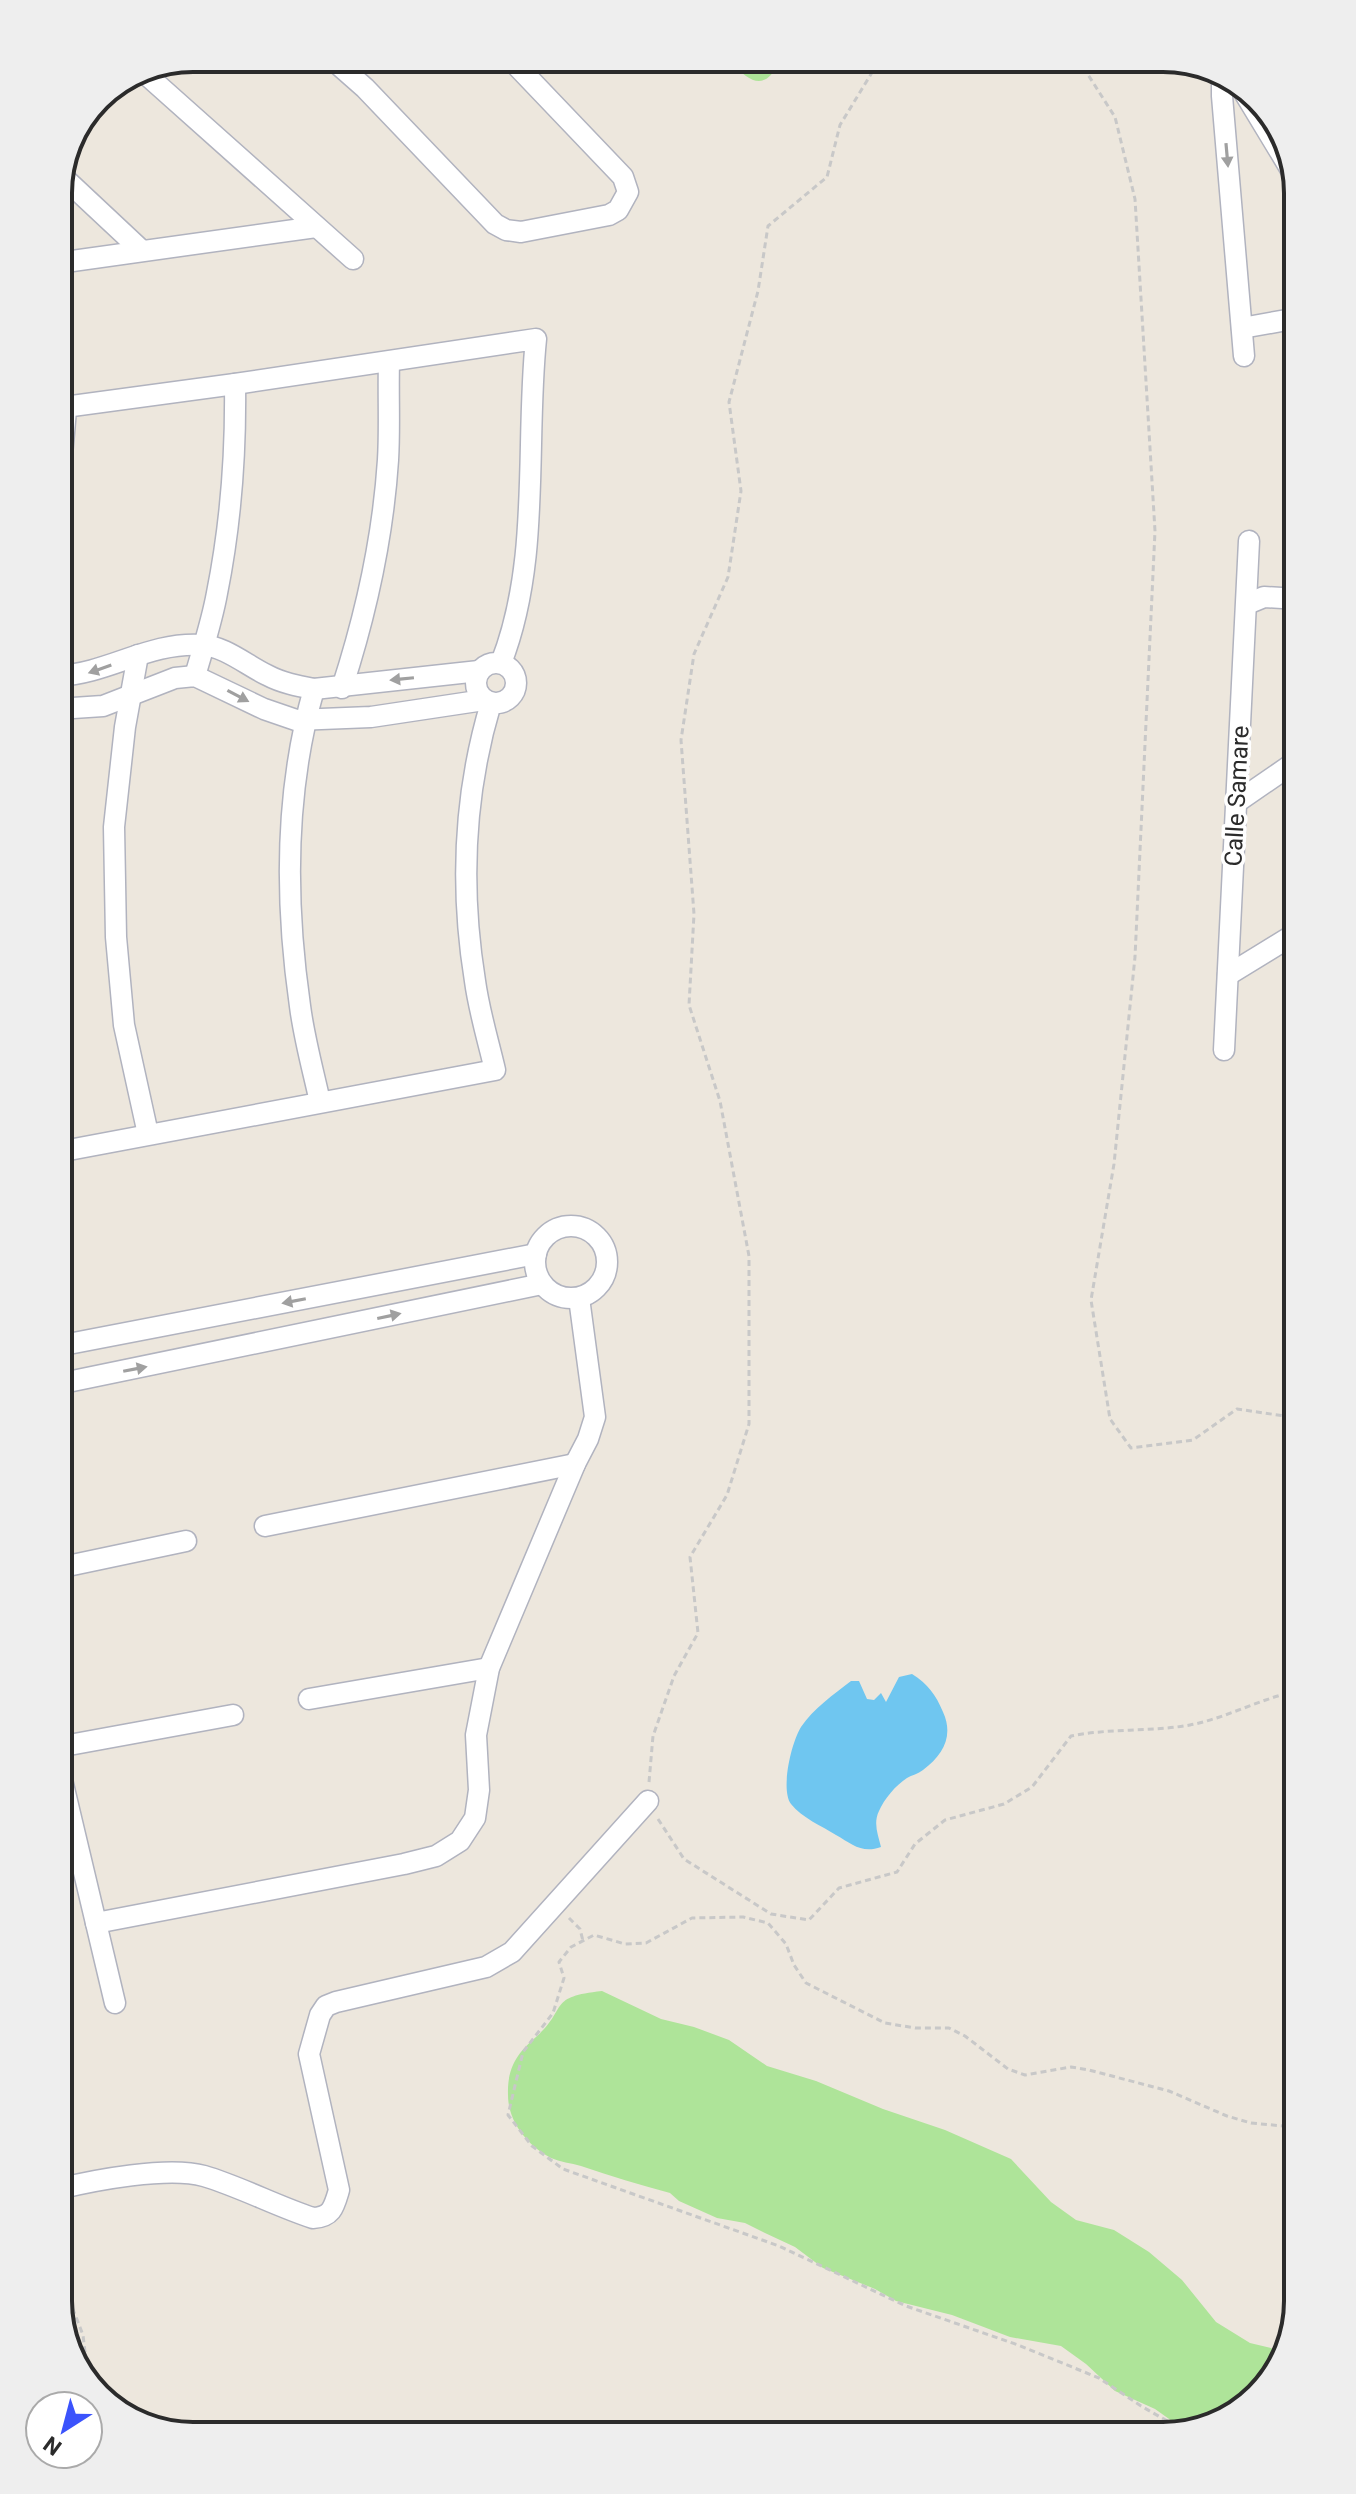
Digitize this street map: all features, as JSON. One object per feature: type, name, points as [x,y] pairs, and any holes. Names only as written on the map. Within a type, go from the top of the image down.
[{"type":"street","points":[[347,72],[495,224],[506,230],[521,232],[609,215],[618,210],[628,192],[623,177],[523,72]]},
{"type":"street","points":[[152,80],[353,259]]},
{"type":"street","points":[[1222,88],[1244,356]]},
{"type":"street","points":[[72,185],[140,249]]},
{"type":"street","points":[[72,261],[316,227]]},
{"type":"street","points":[[1242,328],[1284,320]]},
{"type":"street","points":[[72,406],[536,339],[532,374],[528,522],[511,639],[501,663]]},
{"type":"street","points":[[342,688],[371,583],[379,540],[388,458],[389,362]]},
{"type":"street","points":[[195,676],[217,593],[232,493],[236,456],[235,384]]},
{"type":"street","name":"Calle Samare","points":[[1224,1050],[1249,541]]},
{"type":"street","points":[[1247,604],[1264,597],[1284,598]]},
{"type":"street","points":[[72,675],[84,675],[169,646],[204,645],[228,653],[268,676],[314,689],[479,671],[487,664],[501,663],[508,666],[516,678],[515,692],[505,702],[371,717],[296,720],[264,709],[195,676],[175,678],[103,706],[72,708]]},
{"type":"street","points":[[138,655],[125,727],[114,827],[116,937],[124,1025],[148,1134]]},
{"type":"street","points":[[479,671],[476,689],[488,702]]},
{"type":"street","points":[[314,689],[298,758],[292,828],[291,909],[300,1007],[320,1102]]},
{"type":"street","points":[[72,1149],[495,1070],[475,981],[465,883],[468,811],[488,702]]},
{"type":"street","points":[[1237,802],[1284,770]]},
{"type":"street","points":[[1228,975],[1284,941]]},
{"type":"street","points":[[564,1227],[584,1228],[601,1241],[606,1250],[607,1270],[597,1288],[579,1298],[559,1296],[542,1284],[537,1275],[536,1254],[546,1237],[564,1227]]},
{"type":"street","points":[[72,1343],[536,1254]]},
{"type":"street","points":[[72,1381],[542,1284]]},
{"type":"street","points":[[96,1923],[404,1864],[436,1856],[460,1841],[475,1818],[479,1790],[476,1735],[489,1668],[595,1417],[579,1298]]},
{"type":"street","points":[[214,1316],[220,1351]]},
{"type":"street","points":[[265,1526],[575,1464]]},
{"type":"street","points":[[72,1565],[186,1541]]},
{"type":"street","points":[[309,1699],[489,1668]]},
{"type":"street","points":[[72,1744],[233,1715]]},
{"type":"street","points":[[72,2186],[102,2178],[182,2173],[202,2176],[313,2218],[324,2217],[334,2209],[339,2190],[309,2054],[320,2015],[326,2006],[499,1962],[512,1952],[648,1801]]},
{"type":"street","points":[[72,1822],[115,2003]]},
{"type":"path","points":[[872,72],[840,125],[827,177],[768,226],[758,291],[729,402],[741,491],[728,577],[694,654],[681,740],[694,914],[689,1005],[720,1101],[749,1256],[749,1424],[727,1495],[690,1557],[698,1633],[674,1676],[653,1736],[648,1801],[684,1859],[771,1914],[809,1920],[839,1888],[897,1872],[915,1844],[945,1820],[1004,1804],[1032,1787],[1071,1736],[1097,1730],[1191,1725],[1284,1693]]},
{"type":"path","points":[[1086,72],[1115,117],[1135,199],[1155,531],[1135,957],[1114,1164],[1091,1300],[1110,1419],[1131,1448],[1193,1440],[1237,1409],[1284,1416]]},
{"type":"path","points":[[551,1907],[567,1916],[580,1929],[583,1941]]},
{"type":"path","points":[[768,1923],[771,1914]]},
{"type":"path","points":[[1169,2421],[1099,2378],[1018,2345],[906,2306],[779,2246],[563,2169],[532,2146],[508,2115],[523,2052],[553,2013],[564,1978],[559,1962],[571,1947],[594,1935],[625,1944],[646,1943],[692,1918],[743,1917],[768,1923],[786,1944],[794,1965],[806,1983],[885,2023],[915,2028],[949,2028],[965,2036],[1008,2069],[1025,2075],[1071,2067],[1089,2070],[1169,2091],[1251,2123],[1284,2126]]},
{"type":"path","points":[[73,2309],[83,2335],[86,2356]]},
{"type":"green space","points":[[742,72],[773,72],[757,81]]},
{"type":"green space","points":[[602,1991],[661,2019],[729,2040],[767,2066],[816,2081],[945,2130],[1011,2159],[1051,2202],[1076,2220],[1114,2230],[1149,2252],[1182,2280],[1216,2322],[1250,2343],[1271,2348],[1272,2354],[1249,2387],[1237,2397],[1209,2413],[1172,2421],[1155,2409],[1115,2391],[1061,2346],[1010,2337],[952,2315],[896,2301],[823,2268],[795,2247],[745,2223],[717,2218],[679,2201],[670,2193],[551,2158],[527,2140],[511,2115],[508,2085],[511,2069],[560,2005],[584,1994]]},
{"type":"water","points":[[912,1674],[927,1686],[937,1700],[946,1721],[947,1737],[936,1758],[899,1784],[884,1802],[876,1820],[881,1847],[863,1849],[812,1821],[791,1804],[787,1777],[791,1754],[806,1720],[851,1681],[859,1681],[867,1699],[874,1700],[881,1693],[886,1702],[899,1677]]}]
